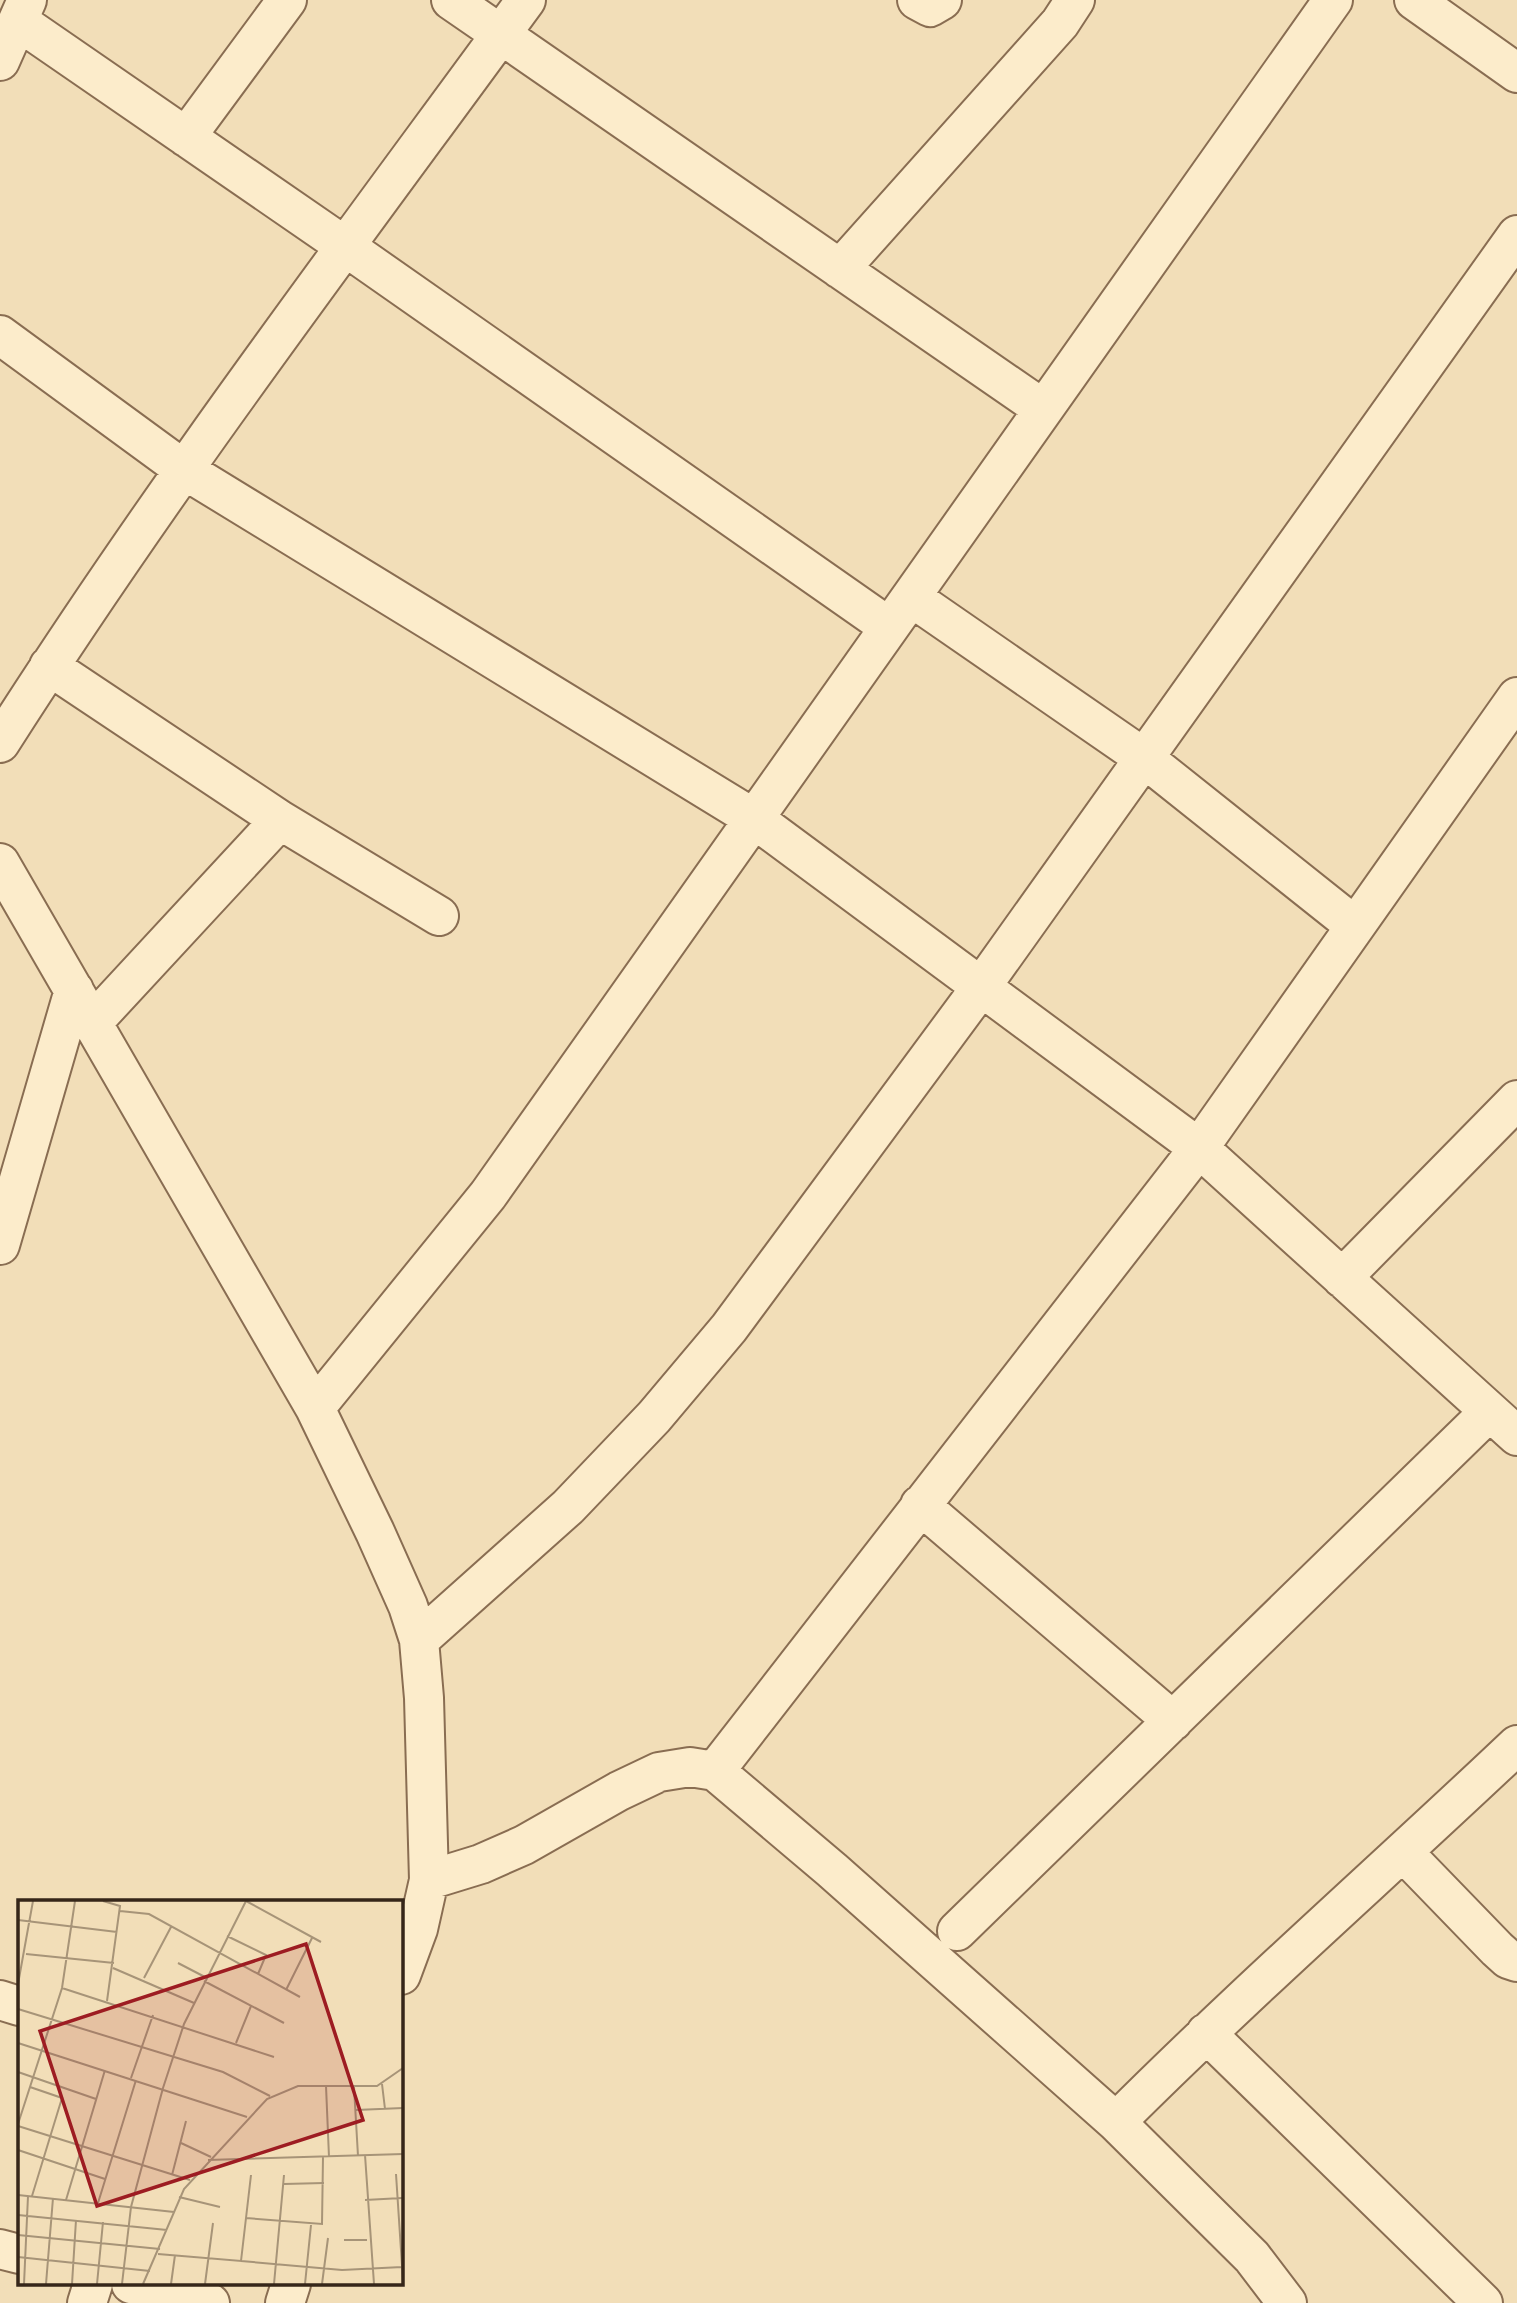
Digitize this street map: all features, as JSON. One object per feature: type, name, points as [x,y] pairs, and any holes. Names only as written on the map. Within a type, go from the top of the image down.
[{"type":"street","points":[[186,136],[287,0]]},
{"type":"street","points":[[451,0],[1043,409]]},
{"type":"street","points":[[0,743],[183,469],[526,0]]},
{"type":"street","points":[[917,0],[930,7],[942,0]]},
{"type":"street","points":[[840,269],[1060,23],[1075,0]]},
{"type":"street","points":[[316,1408],[488,1195],[1334,0]]},
{"type":"street","points":[[1414,0],[1517,74]]},
{"type":"street","points":[[0,61],[22,11],[186,136],[346,247],[900,612],[1144,758],[1355,926]]},
{"type":"street","points":[[419,1640],[568,1507],[654,1417],[729,1328],[981,987],[1517,235]]},
{"type":"street","points":[[0,335],[183,469],[753,818],[1199,1148],[1510,1429],[1172,1721],[957,1931]]},
{"type":"street","points":[[49,666],[280,820],[439,916]]},
{"type":"street","points":[[715,1770],[1199,1148],[1517,697]]},
{"type":"street","points":[[0,1245],[83,1006],[280,820]]},
{"type":"street","points":[[0,863],[316,1408],[408,1606],[419,1640],[424,1698],[429,1880],[418,1929],[402,1972]]},
{"type":"street","points":[[1342,1278],[1517,1100]]},
{"type":"street","points":[[920,1505],[1172,1721]]},
{"type":"street","points":[[1116,2122],[1206,2033],[1404,1853],[1517,1745]]},
{"type":"street","points":[[429,1880],[481,1864],[524,1845],[619,1791],[659,1772],[690,1767],[715,1770],[1116,2122],[1252,2257],[1287,2303]]},
{"type":"street","points":[[1404,1853],[1497,1949],[1508,1959],[1517,1962]]},
{"type":"street","points":[[0,2000],[18,2006]]},
{"type":"street","points":[[1206,2033],[1483,2303]]},
{"type":"street","points":[[0,2249],[18,2254]]},
{"type":"street","points":[[87,2303],[92,2286]]},
{"type":"street","points":[[139,2286],[210,2303]]},
{"type":"street","points":[[285,2303],[290,2286]]}]
